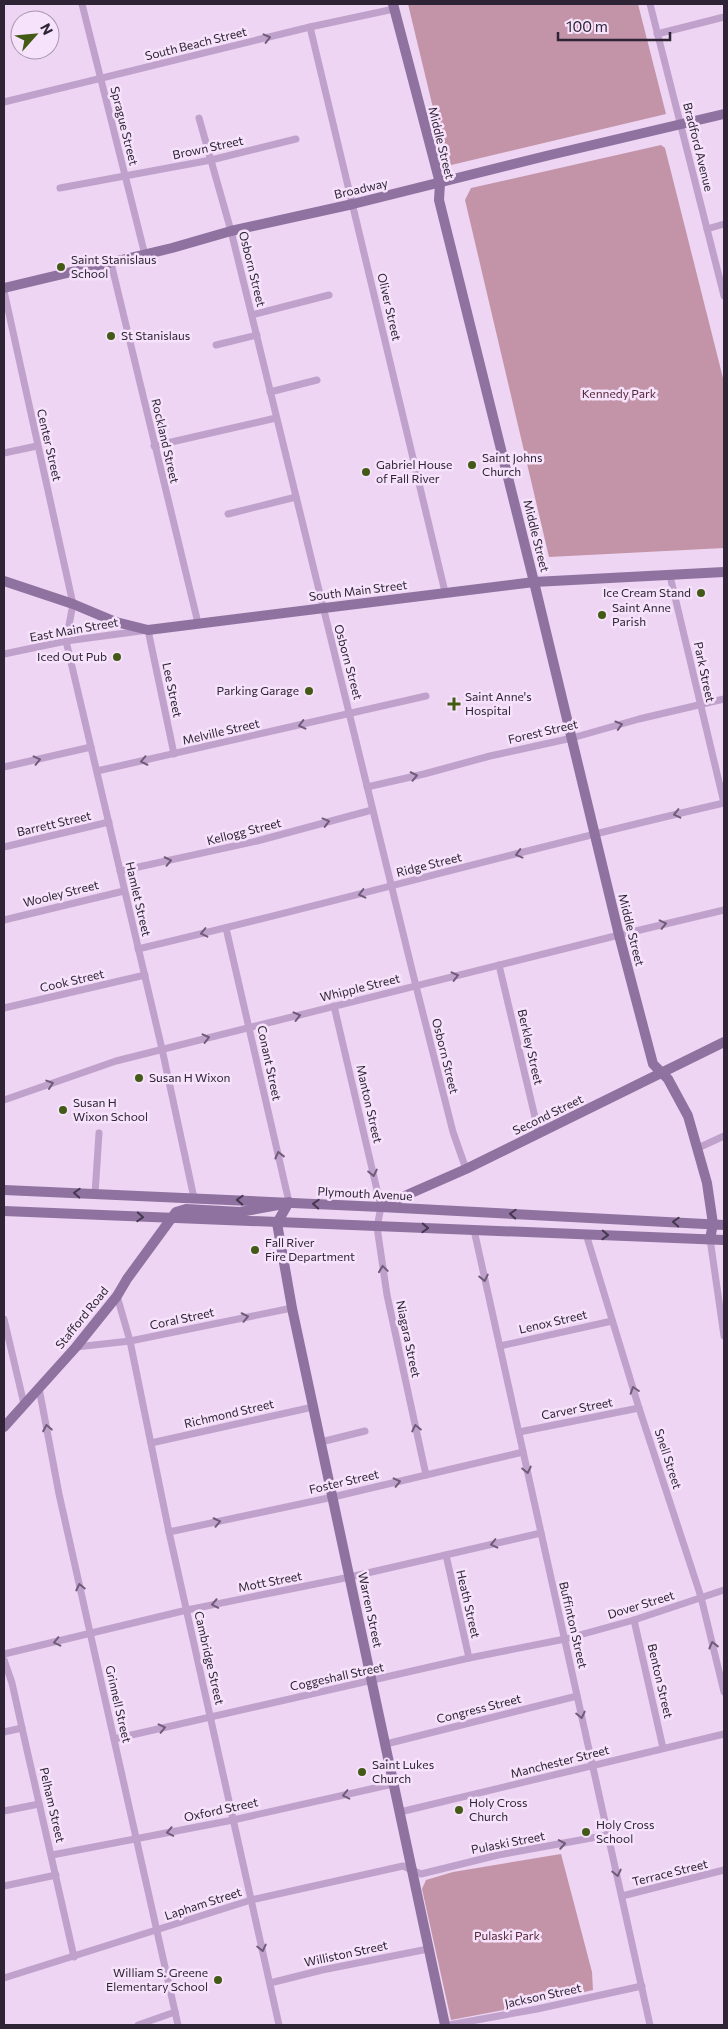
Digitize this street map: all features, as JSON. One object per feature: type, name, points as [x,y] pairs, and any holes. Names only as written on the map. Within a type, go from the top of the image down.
[{"type":"main road","name":"Middle Street","points":[[393,6],[440,183],[439,200],[596,833],[619,934],[653,1064],[668,1079],[688,1116],[698,1148],[713,1224]]},
{"type":"main road","name":"Broadway","points":[[4,290],[145,255],[231,231],[353,204],[724,114]]},
{"type":"main road","name":"South Main Street","points":[[4,581],[73,604],[116,622],[148,630],[534,582],[724,572]]},
{"type":"main road","name":"Second Street","points":[[381,1207],[539,1134],[660,1072],[724,1042]]},
{"type":"main road","name":"Plymouth Avenue","points":[[4,1190],[288,1202],[724,1225]]},
{"type":"main road","points":[[172,1219],[176,1212],[182,1210],[240,1212],[288,1202]]},
{"type":"main road","points":[[277,1223],[288,1202]]},
{"type":"main road","points":[[4,1211],[724,1240]]},
{"type":"main road","name":"Stafford Road","points":[[4,1427],[76,1347],[117,1296],[127,1279],[172,1219]]},
{"type":"main road","name":"Warren Street","points":[[277,1223],[292,1308],[445,2025]]},
{"type":"main road","points":[[710,1239],[713,1224]]},
{"type":"street","name":"Sprague Street","points":[[82,4],[145,255]]},
{"type":"street","name":"Bradford Avenue","points":[[650,4],[724,296]]},
{"type":"street","name":"South Beach Street","points":[[4,102],[393,6]]},
{"type":"street","points":[[657,34],[724,17]]},
{"type":"street","name":"Oliver Street","points":[[310,27],[445,592]]},
{"type":"street","name":"Osborn Street","points":[[200,118],[252,315],[322,608],[350,713],[416,986],[453,1132],[466,1169]]},
{"type":"street","name":"Brown Street","points":[[60,188],[211,160],[296,139]]},
{"type":"street","points":[[707,229],[724,224]]},
{"type":"street","name":"Rockland Street","points":[[112,263],[154,446],[198,623]]},
{"type":"street","name":"Center Street","points":[[4,290],[37,446],[65,558],[73,604]]},
{"type":"street","points":[[252,315],[329,295]]},
{"type":"street","points":[[216,345],[256,335]]},
{"type":"street","points":[[270,392],[317,380]]},
{"type":"street","points":[[154,446],[276,418]]},
{"type":"street","points":[[4,454],[37,446]]},
{"type":"street","points":[[228,514],[296,497]]},
{"type":"street","name":"Park Street","points":[[670,576],[724,803]]},
{"type":"street","name":"Hamlet Street","points":[[73,604],[66,640],[162,1049],[194,1198]]},
{"type":"street","name":"East Main Street","points":[[4,654],[66,640],[148,630]]},
{"type":"street","name":"Lee Street","points":[[148,630],[174,754]]},
{"type":"street","name":"Melville Street","points":[[97,771],[426,696]]},
{"type":"street","name":"Forest Street","points":[[367,787],[724,699]]},
{"type":"street","points":[[4,767],[91,747]]},
{"type":"street","name":"Ridge Street","points":[[138,949],[596,833],[724,803]]},
{"type":"street","name":"Kellogg Street","points":[[120,871],[257,841],[372,810]]},
{"type":"street","name":"Barrett Street","points":[[4,847],[109,822]]},
{"type":"street","name":"Wooley Street","points":[[4,920],[124,891]]},
{"type":"street","name":"Whipple Street","points":[[4,1100],[116,1061],[619,934],[724,910]]},
{"type":"street","name":"Conant Street","points":[[226,928],[288,1202]]},
{"type":"street","name":"Berkley Street","points":[[499,965],[539,1134]]},
{"type":"street","name":"Cook Street","points":[[4,1008],[145,975]]},
{"type":"street","name":"Manton Street","points":[[334,1006],[381,1207]]},
{"type":"street","points":[[95,1194],[98,1133]]},
{"type":"street","points":[[698,1148],[724,1136]]},
{"type":"street","name":"Niagara Street","points":[[381,1207],[377,1227],[387,1295],[426,1475]]},
{"type":"street","name":"Buffinton Street","points":[[474,1230],[650,2025]]},
{"type":"street","name":"Snell Street","points":[[586,1234],[701,1597],[724,1692]]},
{"type":"street","points":[[710,1239],[724,1336]]},
{"type":"street","name":"Cambridge Street","points":[[117,1296],[130,1341],[169,1532],[279,2025]]},
{"type":"street","name":"Coral Street","points":[[76,1347],[130,1341],[292,1308]]},
{"type":"street","points":[[4,1319],[24,1404]]},
{"type":"street","name":"Lenox Street","points":[[500,1346],[612,1320]]},
{"type":"street","name":"Grinnell Street","points":[[39,1388],[59,1494],[178,2025]]},
{"type":"street","name":"Richmond Street","points":[[150,1444],[313,1407]]},
{"type":"street","name":"Carver Street","points":[[519,1432],[640,1408]]},
{"type":"street","points":[[321,1442],[365,1431]]},
{"type":"street","name":"Foster Street","points":[[169,1532],[332,1497],[523,1452]]},
{"type":"street","name":"Mott Street","points":[[4,1654],[186,1610],[350,1577],[541,1533]]},
{"type":"street","name":"Heath Street","points":[[446,1555],[469,1658]]},
{"type":"street","name":"Dover Street","points":[[564,1638],[634,1620],[724,1590]]},
{"type":"street","name":"Benton Street","points":[[634,1620],[663,1748]]},
{"type":"street","name":"Coggeshall Street","points":[[114,1739],[564,1638]]},
{"type":"street","name":"Pelham Street","points":[[4,1660],[12,1684],[74,1957]]},
{"type":"street","name":"Congress Street","points":[[386,1744],[577,1696]]},
{"type":"street","points":[[4,1732],[22,1728]]},
{"type":"street","name":"Manchester Street","points":[[400,1812],[724,1734]]},
{"type":"street","name":"Oxford Street","points":[[52,1855],[232,1820],[393,1784]]},
{"type":"street","points":[[4,1812],[39,1804]]},
{"type":"street","name":"Pulaski Street","points":[[412,1871],[420,1874],[498,1856],[608,1835]]},
{"type":"street","name":"Lapham Street","points":[[4,1978],[251,1900],[403,1866],[412,1871]]},
{"type":"street","name":"Terrace Street","points":[[622,1896],[724,1870]]},
{"type":"street","points":[[4,1886],[56,1875]]},
{"type":"street","name":"Williston Street","points":[[270,1982],[428,1949]]},
{"type":"street","name":"Jackson Street","points":[[450,2025],[537,2009],[642,1986]]},
{"type":"street","points":[[138,2025],[175,2012]]},
{"type":"green space","points":[[408,4],[638,4],[666,114],[447,166]]},
{"type":"green space","name":"Kennedy Park","points":[[661,145],[665,148],[724,382],[724,548],[549,557],[465,200],[471,188]]},
{"type":"green space","name":"Pulaski Park","points":[[561,1854],[592,1972],[593,1990],[525,2006],[451,2020],[422,1889],[426,1880],[453,1872]]},
{"type":"place","name":"Saint Stanislaus School","points":[[61,267]]},
{"type":"place","name":"St Stanislaus","points":[[111,336]]},
{"type":"place","name":"Saint Johns Church","points":[[472,465]]},
{"type":"place","name":"Gabriel House of Fall River","points":[[366,472]]},
{"type":"place","name":"Ice Cream Stand","points":[[701,593]]},
{"type":"place","name":"Saint Anne Parish","points":[[602,615]]},
{"type":"place","name":"Iced Out Pub","points":[[117,657]]},
{"type":"place","name":"Parking Garage","points":[[309,691]]},
{"type":"place","name":"Saint Anne's Hospital","points":[[454,704]]},
{"type":"place","name":"Susan H Wixon","points":[[139,1078]]},
{"type":"place","name":"Susan H Wixon School","points":[[63,1110]]},
{"type":"place","name":"Fall River Fire Department","points":[[255,1250]]},
{"type":"place","name":"Saint Lukes Church","points":[[362,1772]]},
{"type":"place","name":"Holy Cross Church","points":[[459,1810]]},
{"type":"place","name":"Holy Cross School","points":[[586,1832]]},
{"type":"place","name":"William S. Greene Elementary School","points":[[218,1980]]}]
